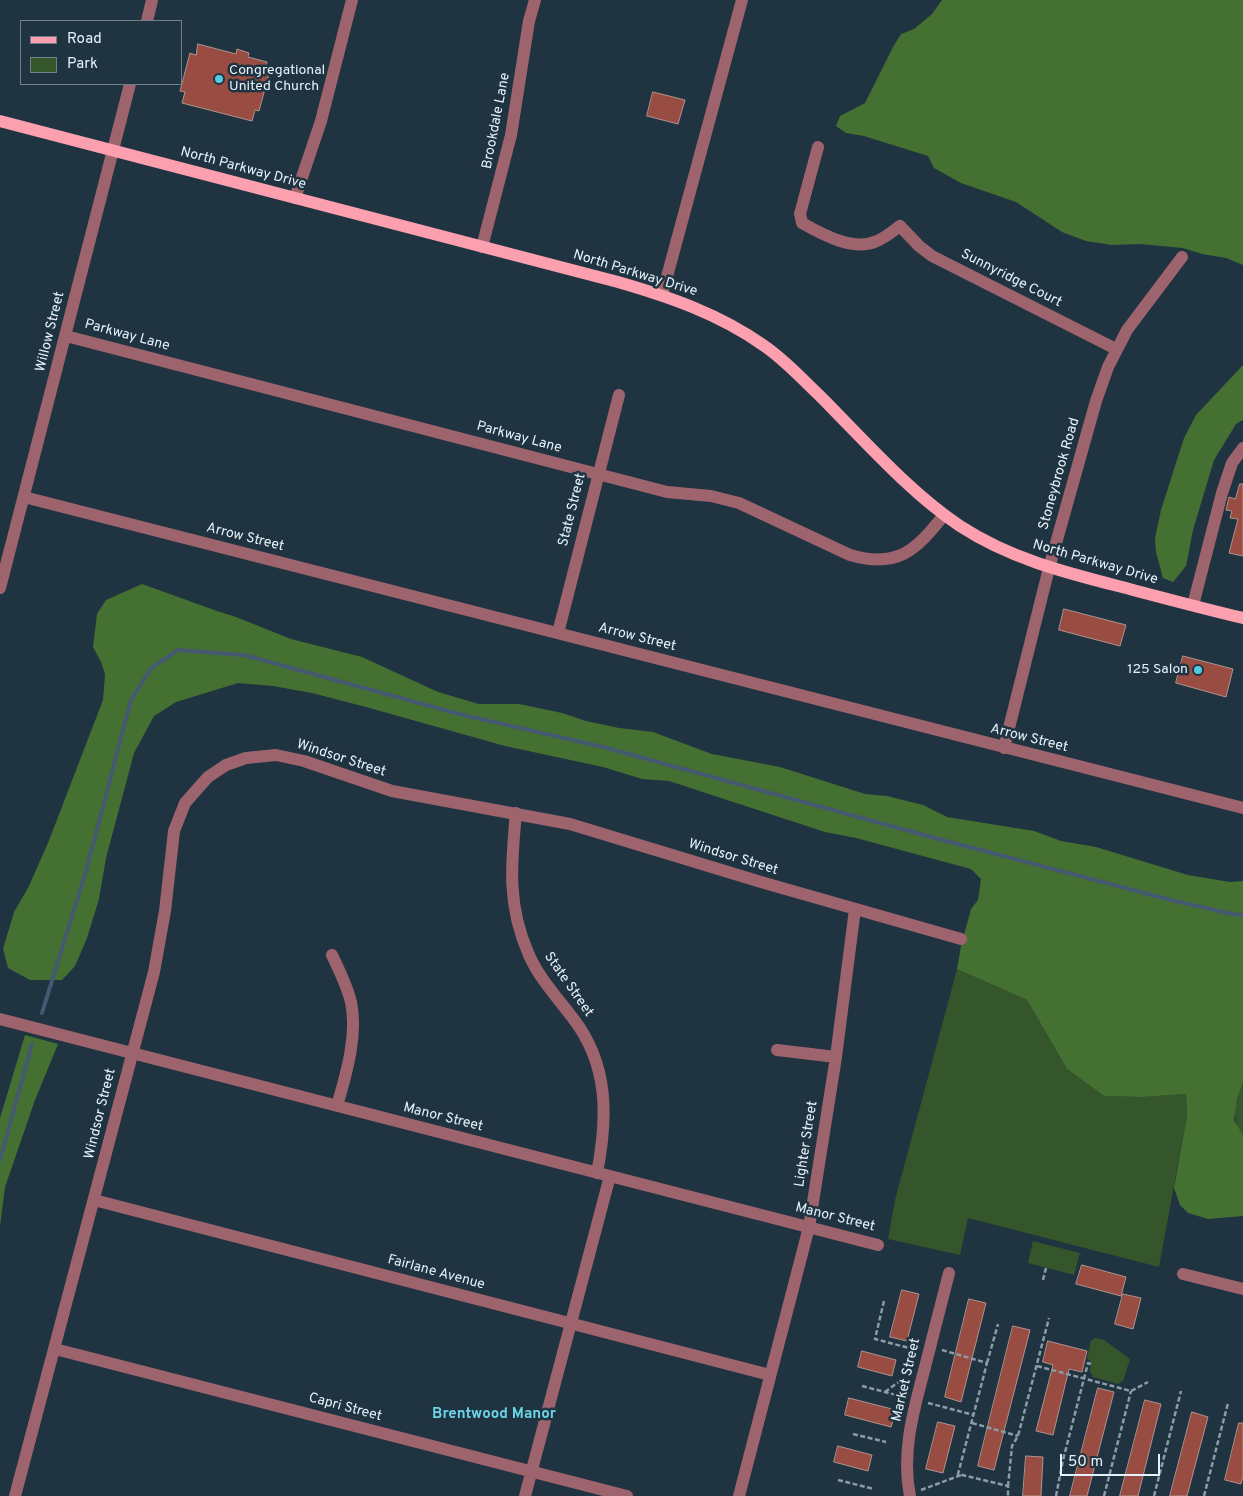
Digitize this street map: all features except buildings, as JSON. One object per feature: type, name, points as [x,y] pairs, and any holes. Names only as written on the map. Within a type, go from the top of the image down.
[{"type":"main road","name":"North Parkway Drive","points":[[0,121],[662,295],[703,311],[764,345],[798,375],[914,490],[961,527],[997,547],[1049,568],[1243,618]]},
{"type":"street","points":[[146,20],[152,0]]},
{"type":"street","points":[[295,198],[321,122],[352,0]]},
{"type":"street","name":"Brookdale Lane","points":[[482,247],[511,136],[529,21],[535,0]]},
{"type":"street","points":[[662,295],[742,0]]},
{"type":"street","name":"Willow Street","points":[[0,588],[4,558],[24,497],[130,85]]},
{"type":"street","name":"Sunnyridge Court","points":[[818,146],[800,214],[802,223],[827,236],[849,244],[873,243],[900,226],[919,246],[932,256],[1116,349]]},
{"type":"street","name":"Stoneybrook Road","points":[[1004,748],[1049,568],[1096,401],[1116,349],[1135,319],[1182,257]]},
{"type":"street","name":"Parkway Lane","points":[[66,336],[667,492],[711,496],[729,500],[862,558],[880,560],[895,558],[910,551],[917,547],[944,515]]},
{"type":"street","name":"State Street","points":[[558,633],[619,395]]},
{"type":"street","points":[[1193,605],[1222,493],[1232,463],[1243,448]]},
{"type":"street","name":"Arrow Street","points":[[24,497],[1243,808]]},
{"type":"street","name":"Windsor Street","points":[[15,1496],[161,941],[176,823],[185,803],[216,770],[246,758],[276,755],[304,761],[392,791],[570,824],[770,885],[961,938]]},
{"type":"street","name":"State Street","points":[[516,813],[511,858],[511,887],[524,943],[536,968],[581,1030],[601,1076],[605,1116],[597,1173]]},
{"type":"street","name":"Lighter Street","points":[[739,1496],[809,1227],[836,1057],[855,909]]},
{"type":"street","points":[[332,955],[345,984],[352,1010],[351,1047],[337,1106]]},
{"type":"street","name":"Manor Street","points":[[0,1019],[878,1245]]},
{"type":"street","points":[[776,1050],[836,1057]]},
{"type":"street","points":[[525,1496],[610,1176]]},
{"type":"street","name":"Fairlane Avenue","points":[[94,1200],[770,1375]]},
{"type":"street","name":"Market Street","points":[[914,1493],[906,1467],[910,1433],[948,1273]]},
{"type":"street","points":[[1183,1274],[1243,1289]]},
{"type":"street","name":"Capri Street","points":[[55,1349],[628,1496]]},
{"type":"path","points":[[1043,1280],[1046,1268]]},
{"type":"path","points":[[884,1301],[875,1339],[909,1348]]},
{"type":"path","points":[[1008,1496],[1012,1446],[1018,1436],[1049,1318]]},
{"type":"path","points":[[998,1324],[958,1474],[1008,1486]]},
{"type":"path","points":[[940,1350],[987,1363]]},
{"type":"path","points":[[1056,1496],[1063,1460],[1084,1378],[1088,1363],[1091,1364]]},
{"type":"path","points":[[1037,1366],[1131,1390],[1148,1382]]},
{"type":"path","points":[[885,1392],[900,1381]]},
{"type":"path","points":[[862,1386],[908,1398]]},
{"type":"path","points":[[1104,1496],[1131,1390]]},
{"type":"path","points":[[1154,1496],[1181,1391]]},
{"type":"path","points":[[927,1403],[974,1415]]},
{"type":"path","points":[[1204,1496],[1228,1403]]},
{"type":"path","points":[[972,1423],[1018,1436]]},
{"type":"path","points":[[853,1434],[886,1442]]},
{"type":"path","points":[[914,1493],[962,1475]]},
{"type":"path","points":[[838,1480],[874,1489]]},
{"type":"green space","points":[[942,0],[1243,0],[1243,265],[1226,258],[1202,254],[1183,248],[1140,244],[1112,245],[1086,241],[1062,232],[1016,202],[961,183],[934,168],[928,156],[864,136],[846,133],[836,126],[840,116],[865,103],[901,34],[914,29],[932,14]]},
{"type":"green space","points":[[1243,365],[1243,420],[1236,424],[1214,460],[1193,530],[1186,566],[1173,582],[1163,578],[1156,552],[1155,538],[1161,510],[1184,438],[1196,415]]},
{"type":"green space","points":[[142,584],[236,617],[291,639],[362,657],[438,692],[479,704],[519,704],[619,728],[653,732],[712,754],[780,767],[865,794],[887,796],[923,805],[947,817],[1034,831],[1061,841],[1096,847],[1188,875],[1230,882],[1243,881],[1243,1082],[1237,1099],[1234,1120],[1243,1135],[1243,1216],[1208,1219],[1188,1213],[1180,1205],[1174,1188],[1187,1115],[1186,1094],[1142,1097],[1104,1096],[1067,1069],[1027,1000],[957,969],[971,909],[978,900],[981,879],[971,869],[856,838],[825,832],[669,781],[642,779],[603,767],[505,746],[312,693],[273,686],[238,683],[176,702],[154,716],[134,753],[106,858],[99,899],[87,938],[75,966],[62,980],[30,980],[8,968],[3,949],[14,912],[28,888],[48,843],[103,700],[105,674],[93,647],[97,614],[106,600]]},
{"type":"green space","points":[[957,969],[1027,1000],[1067,1069],[1104,1096],[1142,1097],[1186,1094],[1187,1115],[1159,1267],[968,1218],[960,1255],[888,1239],[895,1200]]},
{"type":"green space","points":[[25,1035],[58,1044],[35,1100],[5,1187],[0,1226],[0,1118]]},
{"type":"green space","points":[[1243,1082],[1243,1135],[1236,1122],[1235,1109]]},
{"type":"green space","points":[[1033,1241],[1080,1253],[1074,1275],[1028,1263]]},
{"type":"green space","points":[[1095,1338],[1104,1340],[1130,1359],[1123,1381],[1118,1384],[1093,1377],[1090,1371],[1091,1362],[1087,1358],[1091,1341]]},
{"type":"waterway","points":[[42,1013],[86,871],[131,700],[151,668],[178,650],[244,655],[459,714],[603,747],[931,837],[1171,900],[1243,915]]},
{"type":"waterway","points":[[0,1160],[32,1044]]},
{"type":"place","name":"Congregational United Church","points":[[219,79]]},
{"type":"place","name":"125 Salon","points":[[1198,670]]},
{"type":"district","name":"Brentwood Manor","points":[[494,1415]]}]
